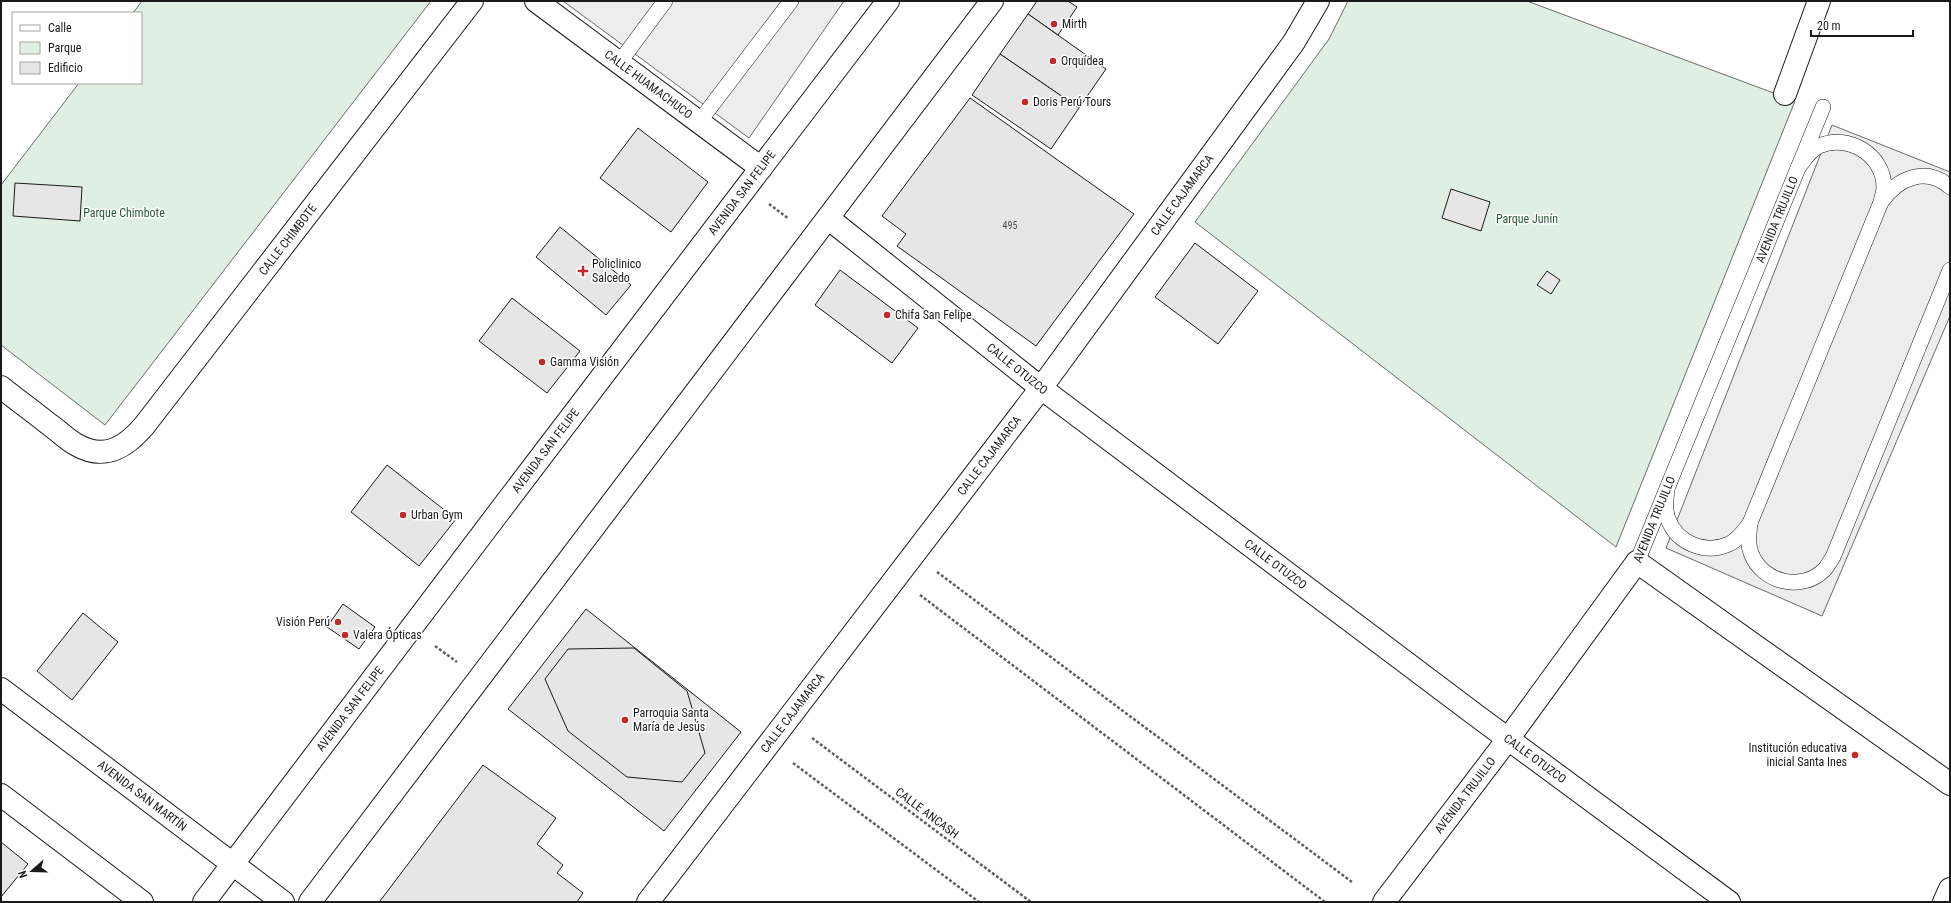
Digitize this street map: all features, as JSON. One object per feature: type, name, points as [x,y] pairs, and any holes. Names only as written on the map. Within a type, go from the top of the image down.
[{"type":"street","name":"CALLE CHIMBOTE","points":[[1,387],[77,446],[88,450],[98,451],[118,449],[128,444],[144,426],[472,1]]},
{"type":"street","name":"AVENIDA SAN FELIPE","points":[[204,902],[888,1]]},
{"type":"street","points":[[310,902],[992,1]]},
{"type":"street","name":"CALLE CAJAMARCA","points":[[648,902],[1041,388],[1294,42],[1318,1]]},
{"type":"street","points":[[1785,94],[1819,1]]},
{"type":"street","name":"CALLE HUAMACHUCO","points":[[539,2],[761,168]]},
{"type":"street","name":"CALLE OTUZCO","points":[[828,218],[1041,388],[1508,739],[1729,902]]},
{"type":"street","points":[[1637,562],[1950,784]]},
{"type":"street","name":"AVENIDA TRUJILLO","points":[[1384,902],[1508,739],[1637,562]]},
{"type":"street","name":"AVENIDA SAN MARTÍN","points":[[1,690],[283,902]]},
{"type":"street","points":[[1,795],[142,902]]},
{"type":"street","points":[[1944,902],[1950,889]]},
{"type":"lane","points":[[619,63],[665,1]]},
{"type":"lane","points":[[699,122],[791,1]]},
{"type":"lane","name":"AVENIDA TRUJILLO","points":[[1637,562],[1823,107]]},
{"type":"lane","points":[[1798,168],[1807,155],[1819,146],[1834,142],[1848,143],[1862,149],[1874,159],[1881,172],[1884,187],[1881,202],[1750,523],[1748,538],[1750,553],[1757,566],[1769,576],[1783,582],[1798,583],[1812,578],[1825,570],[1833,557],[1950,270]]},
{"type":"lane","points":[[1881,202],[1890,189],[1902,180],[1916,176],[1931,177],[1945,183],[1950,187]]},
{"type":"lane","points":[[1667,489],[1665,503],[1667,518],[1674,532],[1686,542],[1700,548],[1715,548],[1729,544],[1741,535],[1750,523]]},
{"type":"path","points":[[937,572],[1352,882]]},
{"type":"path","points":[[920,595],[1325,902]]},
{"type":"path","points":[[412,628],[479,679]]},
{"type":"path","name":"CALLE ANCASH","points":[[812,738],[1031,902]]},
{"type":"path","points":[[793,763],[979,902]]},
{"type":"green space","name":"Parque Chimbote","points":[[142,1],[431,1],[105,425],[1,345],[1,185],[78,84],[142,84],[142,12],[134,12]]},
{"type":"green space","name":"Parque Junín","points":[[1348,1],[1527,1],[1795,101],[1616,547],[1195,222],[1329,39]]},
{"type":"shaded area","points":[[563,1],[844,1],[749,138]]},
{"type":"shaded area","points":[[1832,125],[1950,172],[1950,316],[1822,616],[1666,548]]},
{"type":"building","name":"Mirth","points":[[1037,1],[1068,1],[1077,7],[1058,35],[1028,14]]},
{"type":"building","name":"Orquídea","points":[[1028,14],[1106,69],[1079,108],[1000,54]]},
{"type":"building","name":"Doris Perú Tours","points":[[1000,54],[1079,108],[1051,149],[972,95]]},
{"type":"building","points":[[970,98],[1134,214],[1036,346],[897,246],[906,234],[882,216]]},
{"type":"building","points":[[638,128],[708,182],[671,232],[600,178]]},
{"type":"building","points":[[15,183],[82,187],[80,221],[13,216]]},
{"type":"building","points":[[1451,189],[1490,202],[1481,231],[1442,218]]},
{"type":"building","name":"Policlinico Salcedo","points":[[560,227],[631,285],[606,315],[536,257]]},
{"type":"building","points":[[1195,243],[1258,291],[1218,344],[1155,297]]},
{"type":"building","points":[[840,270],[918,328],[892,363],[815,305]]},
{"type":"building","points":[[1547,271],[1560,280],[1551,294],[1537,285]]},
{"type":"building","points":[[512,298],[580,351],[547,393],[479,341]]},
{"type":"building","name":"Urban Gym","points":[[387,465],[456,519],[419,566],[351,512]]},
{"type":"building","points":[[343,604],[375,627],[359,649],[327,627]]},
{"type":"building","name":"Parroquia Santa María de Jesús","points":[[586,609],[741,732],[664,831],[508,709]]},
{"type":"building","points":[[83,613],[118,642],[72,700],[37,671]]},
{"type":"building","name":"Parroquia Santa María de Jesús","points":[[634,648],[687,691],[705,753],[682,782],[627,777],[568,731],[545,679],[568,649]]},
{"type":"building","points":[[483,765],[556,818],[537,844],[563,865],[557,873],[583,893],[577,902],[380,901]]},
{"type":"building","points":[[1,842],[28,864],[1,897]]},
{"type":"place","name":"Mirth","points":[[1054,24]]},
{"type":"place","name":"Orquídea","points":[[1053,61]]},
{"type":"place","name":"Doris Perú Tours","points":[[1025,102]]},
{"type":"place","name":"Policlinico Salcedo","points":[[583,271]]},
{"type":"place","name":"Chifa San Felipe","points":[[887,315]]},
{"type":"place","name":"Gamma Visión","points":[[542,362]]},
{"type":"place","name":"Urban Gym","points":[[403,515]]},
{"type":"place","name":"Visión Perú","points":[[338,622]]},
{"type":"place","name":"Valera Ópticas","points":[[345,635]]},
{"type":"place","name":"Parroquia Santa María de Jesús","points":[[625,720]]},
{"type":"place","name":"Institución educativa inicial Santa Ines","points":[[1855,755]]}]
